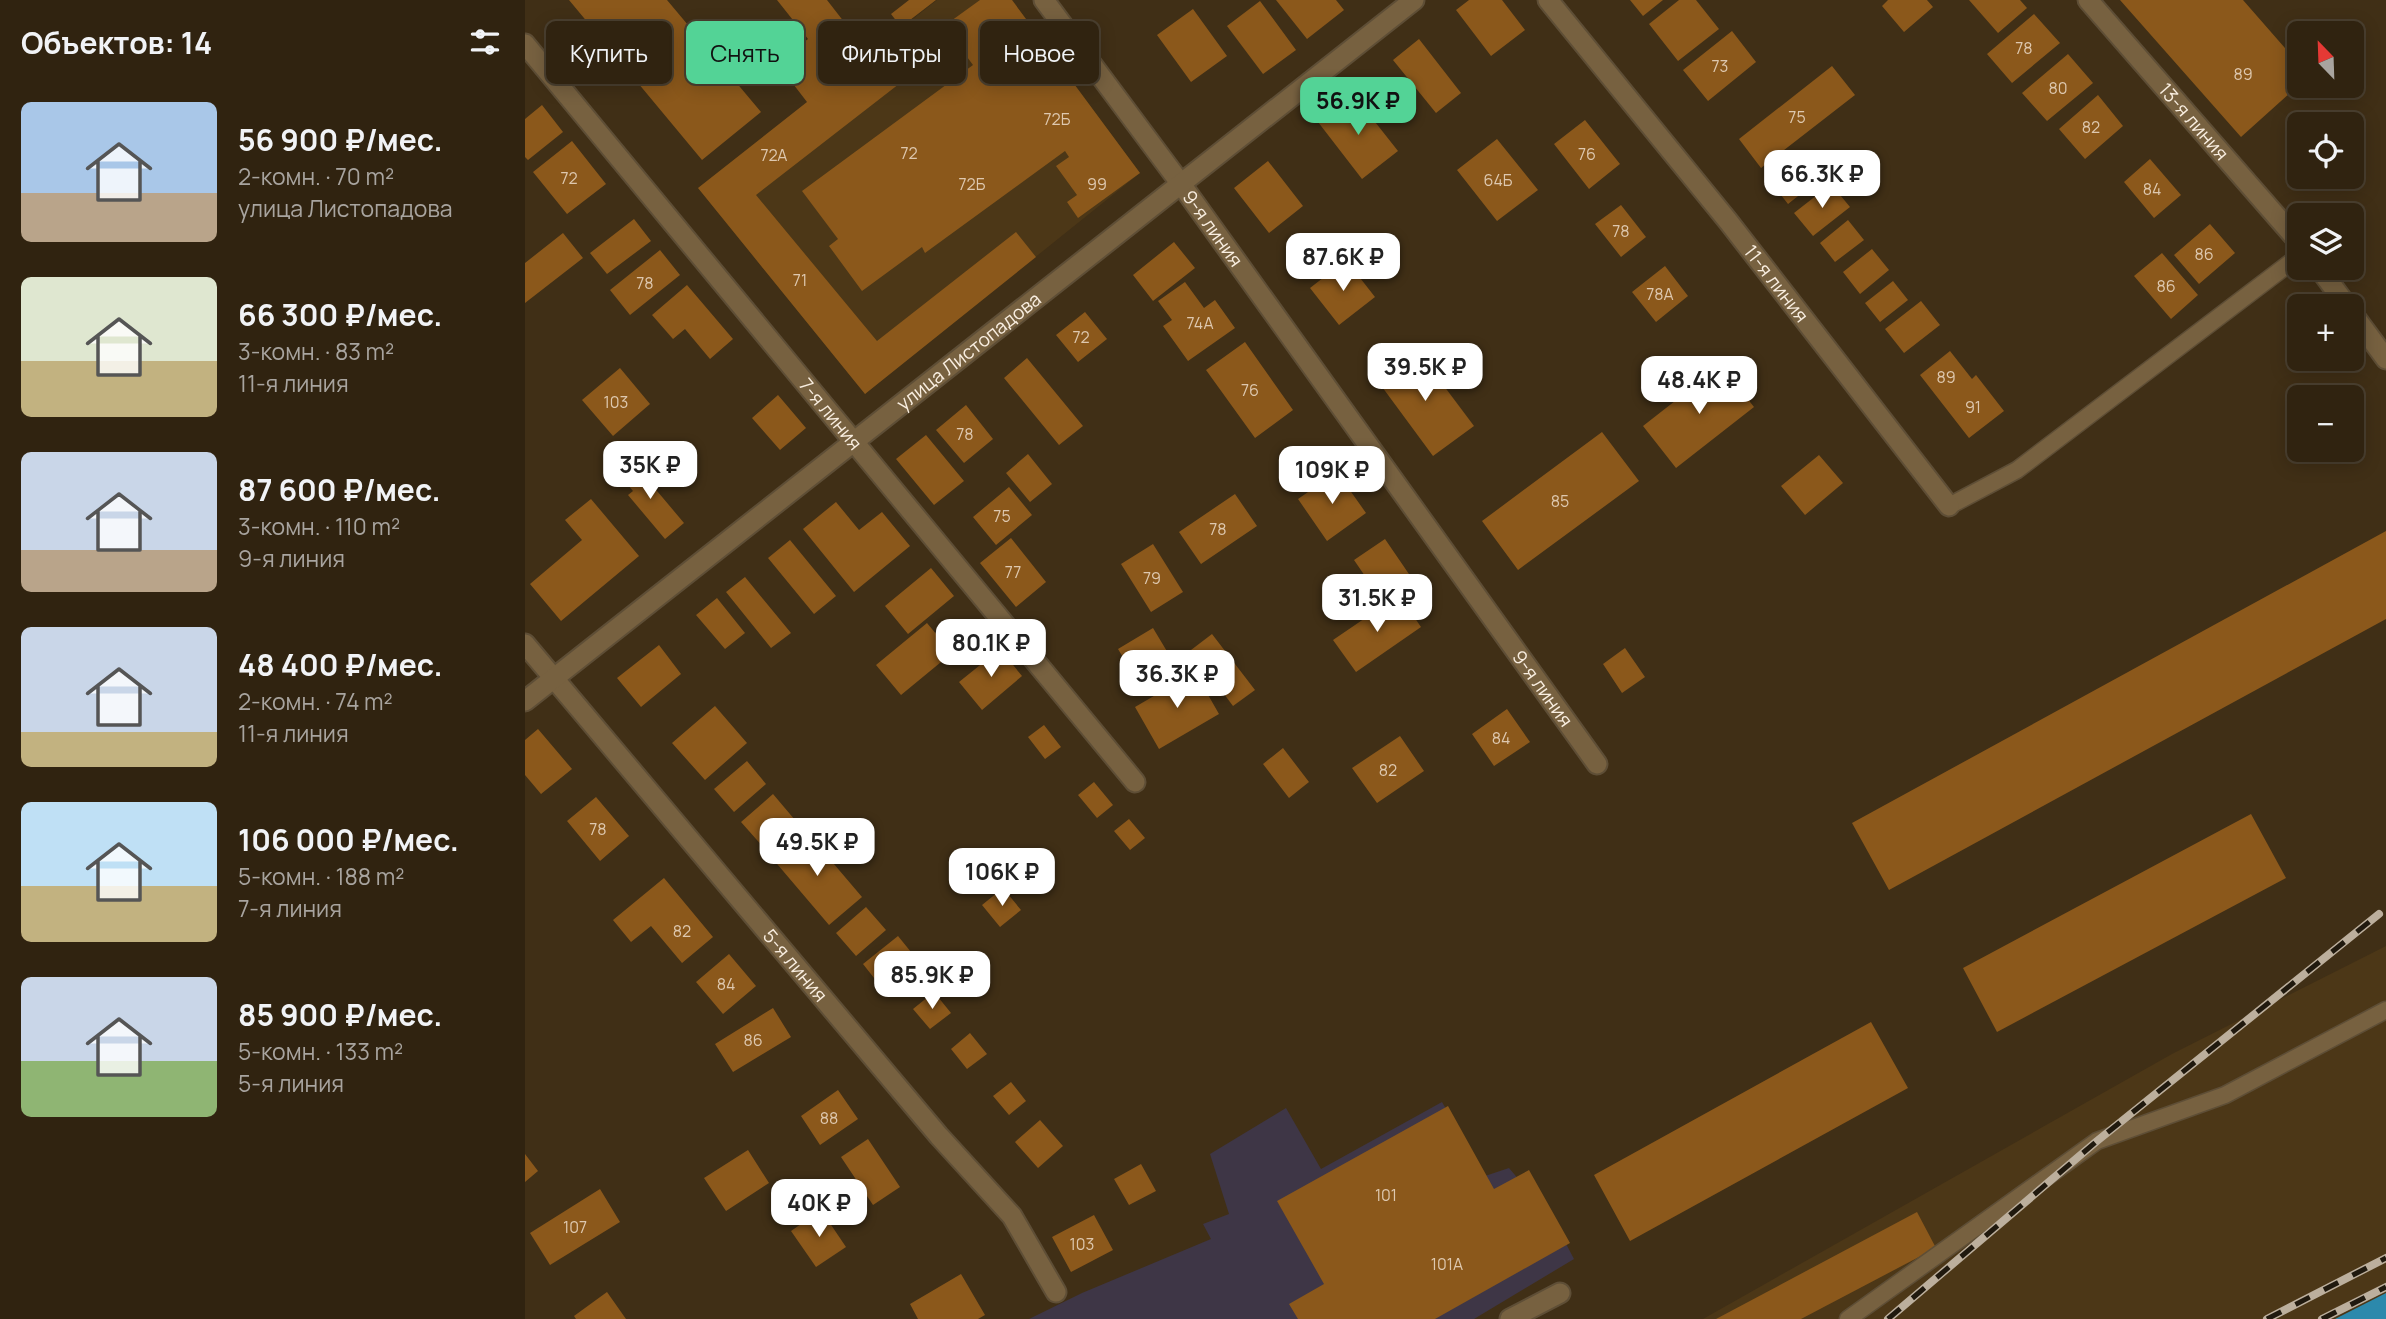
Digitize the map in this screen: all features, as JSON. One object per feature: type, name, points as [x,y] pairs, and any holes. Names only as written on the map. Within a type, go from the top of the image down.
[{"type":"street","name":"9-я линия","points":[[1044,0],[1181,184],[1597,764]]},
{"type":"street","name":"улица Листопадова","points":[[525,701],[1415,0]]},
{"type":"street","name":"11-я линия","points":[[1548,0],[1728,221],[1949,506]]},
{"type":"street","name":"13-я линия","points":[[2088,0],[2287,228]]},
{"type":"street","name":"7-я линия","points":[[525,44],[1135,782]]},
{"type":"street","points":[[2364,329],[2386,359]]},
{"type":"street","name":"5-я линия","points":[[525,644],[939,1136],[1012,1216],[1056,1292]]},
{"type":"street","points":[[1510,1319],[1560,1293]]},
{"type":"lane","points":[[1949,506],[2017,470],[2287,265]]},
{"type":"lane","points":[[1848,1319],[2097,1141],[2225,1095],[2386,1010]]},
{"type":"shaded area","points":[[937,0],[1012,0],[1028,21],[980,21],[980,84],[1074,84],[1140,173],[865,394],[698,188],[830,84],[966,84],[966,21],[910,21]]},
{"type":"shaded area","points":[[2386,946],[2386,1293],[2335,1319],[1703,1319],[2172,1054]]},
{"type":"shaded area","points":[[1442,1102],[1485,1176],[1509,1168],[1520,1181],[1532,1179],[1574,1259],[1474,1319],[1029,1319],[1082,1293],[1211,1239],[1203,1224],[1229,1214],[1210,1154],[1286,1108],[1321,1169]]},
{"type":"water","points":[[2386,1293],[2386,1319],[2335,1319]]},
{"type":"building","points":[[569,0],[667,0],[686,23],[686,84],[738,84],[761,112],[702,160],[639,84],[672,84],[672,21],[586,21]]},
{"type":"building","points":[[777,0],[827,0],[843,21],[818,21],[818,84],[899,84],[756,195],[877,341],[1016,232],[1036,257],[865,394],[698,188],[807,102],[793,84],[804,84],[804,42],[808,39],[804,34],[804,21],[794,21]]},
{"type":"building","points":[[909,0],[936,0],[909,21],[896,21],[891,14]]},
{"type":"building","points":[[980,0],[1012,0],[1028,21],[980,21],[980,84],[1074,84],[1140,173],[1078,218],[1067,202],[1077,195],[1056,166],[1069,157],[1065,151],[925,253],[922,247],[862,291],[829,246],[838,239],[802,191],[947,84],[966,84],[966,70],[973,65],[966,56],[966,21],[951,21]]},
{"type":"building","points":[[1276,0],[1336,0],[1344,10],[1307,39]]},
{"type":"building","points":[[1469,0],[1502,0],[1525,30],[1491,56],[1456,10]]},
{"type":"building","points":[[1630,0],[1663,0],[1643,16]]},
{"type":"building","points":[[1679,0],[1696,0],[1719,29],[1678,61],[1649,24]]},
{"type":"building","points":[[1888,0],[1927,0],[1933,7],[1904,32],[1882,6]]},
{"type":"building","points":[[1969,0],[2020,0],[2027,8],[1998,33]]},
{"type":"building","points":[[2120,0],[2243,0],[2287,50],[2287,96],[2241,137]]},
{"type":"building","points":[[1260,1],[1296,50],[1263,74],[1227,26]]},
{"type":"building","points":[[1193,9],[1227,56],[1191,82],[1157,35]]},
{"type":"building","points":[[2034,14],[2060,43],[2012,83],[1987,54]]},
{"type":"building","points":[[1732,31],[1756,62],[1708,101],[1683,70]]},
{"type":"building","points":[[1419,39],[1461,93],[1436,113],[1393,60]]},
{"type":"building","points":[[2068,54],[2093,83],[2047,121],[2022,93]]},
{"type":"building","points":[[1832,66],[1855,95],[1761,168],[1739,139]]},
{"type":"building","points":[[1353,94],[1398,151],[1362,179],[1318,122]]},
{"type":"building","points":[[2098,95],[2123,126],[2085,159],[2059,129]]},
{"type":"building","points":[[542,105],[563,132],[528,160],[525,157],[525,119]]},
{"type":"building","points":[[1585,120],[1620,164],[1589,189],[1554,144]]},
{"type":"building","points":[[1497,139],[1538,190],[1497,221],[1457,170]]},
{"type":"building","points":[[572,141],[606,184],[567,214],[533,172]]},
{"type":"building","points":[[1801,150],[1822,177],[1788,204],[1767,177]]},
{"type":"building","points":[[2150,159],[2181,195],[2154,218],[2124,182]]},
{"type":"building","points":[[1268,161],[1303,206],[1269,233],[1234,188]]},
{"type":"building","points":[[1831,184],[1850,207],[1813,236],[1794,213]]},
{"type":"building","points":[[1621,205],[1646,237],[1621,257],[1595,224]]},
{"type":"building","points":[[634,219],[651,241],[607,274],[590,253]]},
{"type":"building","points":[[1848,220],[1864,240],[1835,262],[1820,243]]},
{"type":"building","points":[[2210,224],[2235,253],[2199,284],[2174,255]]},
{"type":"building","points":[[563,233],[583,258],[525,303],[525,263]]},
{"type":"building","points":[[1174,242],[1195,268],[1153,301],[1133,275]]},
{"type":"building","points":[[1872,249],[1889,270],[1860,294],[1843,272]]},
{"type":"building","points":[[660,250],[680,275],[630,315],[610,290]]},
{"type":"building","points":[[2162,253],[2198,295],[2171,319],[2134,276]]},
{"type":"building","points":[[1346,260],[1375,297],[1339,325],[1310,288]]},
{"type":"building","points":[[1665,266],[1688,296],[1656,322],[1632,292]]},
{"type":"building","points":[[1893,281],[1908,300],[1880,322],[1865,303]]},
{"type":"building","points":[[1185,282],[1204,308],[1215,300],[1235,328],[1188,361],[1163,326],[1172,320],[1158,301]]},
{"type":"building","points":[[687,285],[733,339],[710,359],[685,329],[673,339],[652,315]]},
{"type":"building","points":[[1921,301],[1940,325],[1904,353],[1885,329]]},
{"type":"building","points":[[1085,312],[1107,339],[1078,362],[1056,335]]},
{"type":"building","points":[[1245,342],[1293,410],[1255,438],[1206,370]]},
{"type":"building","points":[[1417,350],[1474,426],[1433,456],[1377,380]]},
{"type":"building","points":[[1950,351],[1972,379],[1976,375],[2004,411],[1969,438],[1920,375]]},
{"type":"building","points":[[1027,358],[1083,426],[1059,445],[1004,378]]},
{"type":"building","points":[[1721,365],[1754,407],[1676,468],[1643,426]]},
{"type":"building","points":[[620,368],[650,404],[613,436],[582,400]]},
{"type":"building","points":[[778,395],[806,428],[780,450],[752,418]]},
{"type":"building","points":[[966,405],[993,439],[964,463],[936,430]]},
{"type":"building","points":[[1602,432],[1639,481],[1518,570],[1482,521]]},
{"type":"building","points":[[926,435],[964,481],[934,505],[896,459]]},
{"type":"building","points":[[1028,454],[1052,484],[1030,502],[1006,473]]},
{"type":"building","points":[[1819,455],[1843,483],[1805,515],[1781,486]]},
{"type":"building","points":[[631,460],[684,523],[665,539],[628,495],[633,491],[617,472]]},
{"type":"building","points":[[1337,472],[1366,513],[1327,541],[1298,499]]},
{"type":"building","points":[[1009,487],[1032,515],[996,545],[973,517]]},
{"type":"building","points":[[1235,494],[1257,526],[1201,564],[1179,532]]},
{"type":"building","points":[[591,499],[639,556],[561,621],[530,584],[582,540],[565,520]]},
{"type":"building","points":[[836,502],[859,530],[882,512],[910,546],[854,592],[803,529]]},
{"type":"building","points":[[2386,531],[2386,619],[1889,890],[1852,823]]},
{"type":"building","points":[[1011,538],[1046,582],[1016,607],[980,563]]},
{"type":"building","points":[[1385,539],[1411,577],[1380,598],[1354,560]]},
{"type":"building","points":[[790,540],[836,596],[814,614],[768,558]]},
{"type":"building","points":[[1153,544],[1183,592],[1151,612],[1121,564]]},
{"type":"building","points":[[931,568],[954,596],[908,634],[885,606]]},
{"type":"building","points":[[745,577],[791,633],[771,648],[726,592]]},
{"type":"building","points":[[1399,595],[1421,627],[1356,672],[1333,640]]},
{"type":"building","points":[[717,598],[745,633],[725,649],[696,615]]},
{"type":"building","points":[[927,623],[952,653],[901,695],[876,665]]},
{"type":"building","points":[[1153,628],[1174,663],[1139,684],[1118,649]]},
{"type":"building","points":[[1212,634],[1255,690],[1233,706],[1191,650]]},
{"type":"building","points":[[659,645],[681,674],[641,707],[617,678]]},
{"type":"building","points":[[1625,648],[1645,677],[1622,693],[1603,664]]},
{"type":"building","points":[[1000,649],[1022,676],[982,710],[959,682]]},
{"type":"building","points":[[1195,672],[1219,714],[1159,749],[1135,707]]},
{"type":"building","points":[[715,706],[747,743],[705,780],[672,743]]},
{"type":"building","points":[[1507,709],[1530,742],[1494,766],[1472,734]]},
{"type":"building","points":[[1044,725],[1061,747],[1045,759],[1028,737]]},
{"type":"building","points":[[538,729],[572,769],[541,794],[525,775],[525,740]]},
{"type":"building","points":[[1400,736],[1424,771],[1377,803],[1352,768]]},
{"type":"building","points":[[1283,748],[1309,782],[1289,798],[1263,764]]},
{"type":"building","points":[[747,761],[766,784],[734,812],[714,789]]},
{"type":"building","points":[[1094,782],[1113,805],[1097,818],[1078,795]]},
{"type":"building","points":[[773,794],[795,820],[764,848],[741,822]]},
{"type":"building","points":[[596,797],[629,836],[600,861],[567,821]]},
{"type":"building","points":[[2251,814],[2286,878],[1997,1032],[1963,968]]},
{"type":"building","points":[[1129,819],[1145,838],[1130,850],[1114,831]]},
{"type":"building","points":[[805,830],[862,897],[829,925],[772,858]]},
{"type":"building","points":[[664,878],[713,937],[682,963],[651,926],[631,942],[613,920]]},
{"type":"building","points":[[1003,888],[1021,910],[1000,927],[982,905]]},
{"type":"building","points":[[866,907],[886,930],[856,956],[836,933]]},
{"type":"building","points":[[898,936],[924,968],[889,997],[863,964]]},
{"type":"building","points":[[729,954],[756,986],[723,1014],[696,982]]},
{"type":"building","points":[[934,992],[951,1013],[930,1029],[913,1009]]},
{"type":"building","points":[[773,1008],[791,1037],[733,1072],[715,1044]]},
{"type":"building","points":[[1871,1022],[1908,1088],[1630,1241],[1594,1175]]},
{"type":"building","points":[[970,1033],[987,1054],[967,1069],[951,1049]]},
{"type":"building","points":[[1011,1082],[1026,1101],[1009,1115],[993,1096]]},
{"type":"building","points":[[838,1090],[858,1119],[820,1145],[801,1116]]},
{"type":"building","points":[[1448,1106],[1494,1189],[1529,1170],[1570,1243],[1435,1319],[1298,1319],[1289,1304],[1324,1284],[1277,1201]]},
{"type":"building","points":[[1040,1120],[1063,1146],[1038,1168],[1015,1142]]},
{"type":"building","points":[[868,1139],[900,1187],[873,1205],[841,1157]]},
{"type":"building","points":[[748,1150],[769,1183],[726,1211],[704,1178]]},
{"type":"building","points":[[525,1154],[538,1171],[525,1182]]},
{"type":"building","points":[[1141,1164],[1156,1191],[1129,1205],[1114,1179]]},
{"type":"building","points":[[600,1189],[620,1222],[550,1265],[530,1233]]},
{"type":"building","points":[[821,1210],[846,1247],[816,1267],[791,1231]]},
{"type":"building","points":[[1917,1212],[1936,1248],[1801,1319],[1716,1319]]},
{"type":"building","points":[[1094,1215],[1113,1250],[1071,1272],[1052,1237]]},
{"type":"building","points":[[961,1274],[985,1315],[978,1319],[918,1319],[910,1304]]},
{"type":"building","points":[[607,1292],[626,1319],[576,1319],[574,1316]]},
{"type":"railway","points":[[1888,1319],[2097,1141],[2379,914]]},
{"type":"railway","points":[[2267,1319],[2386,1258]]},
{"type":"railway","points":[[2322,1319],[2386,1287]]}]
